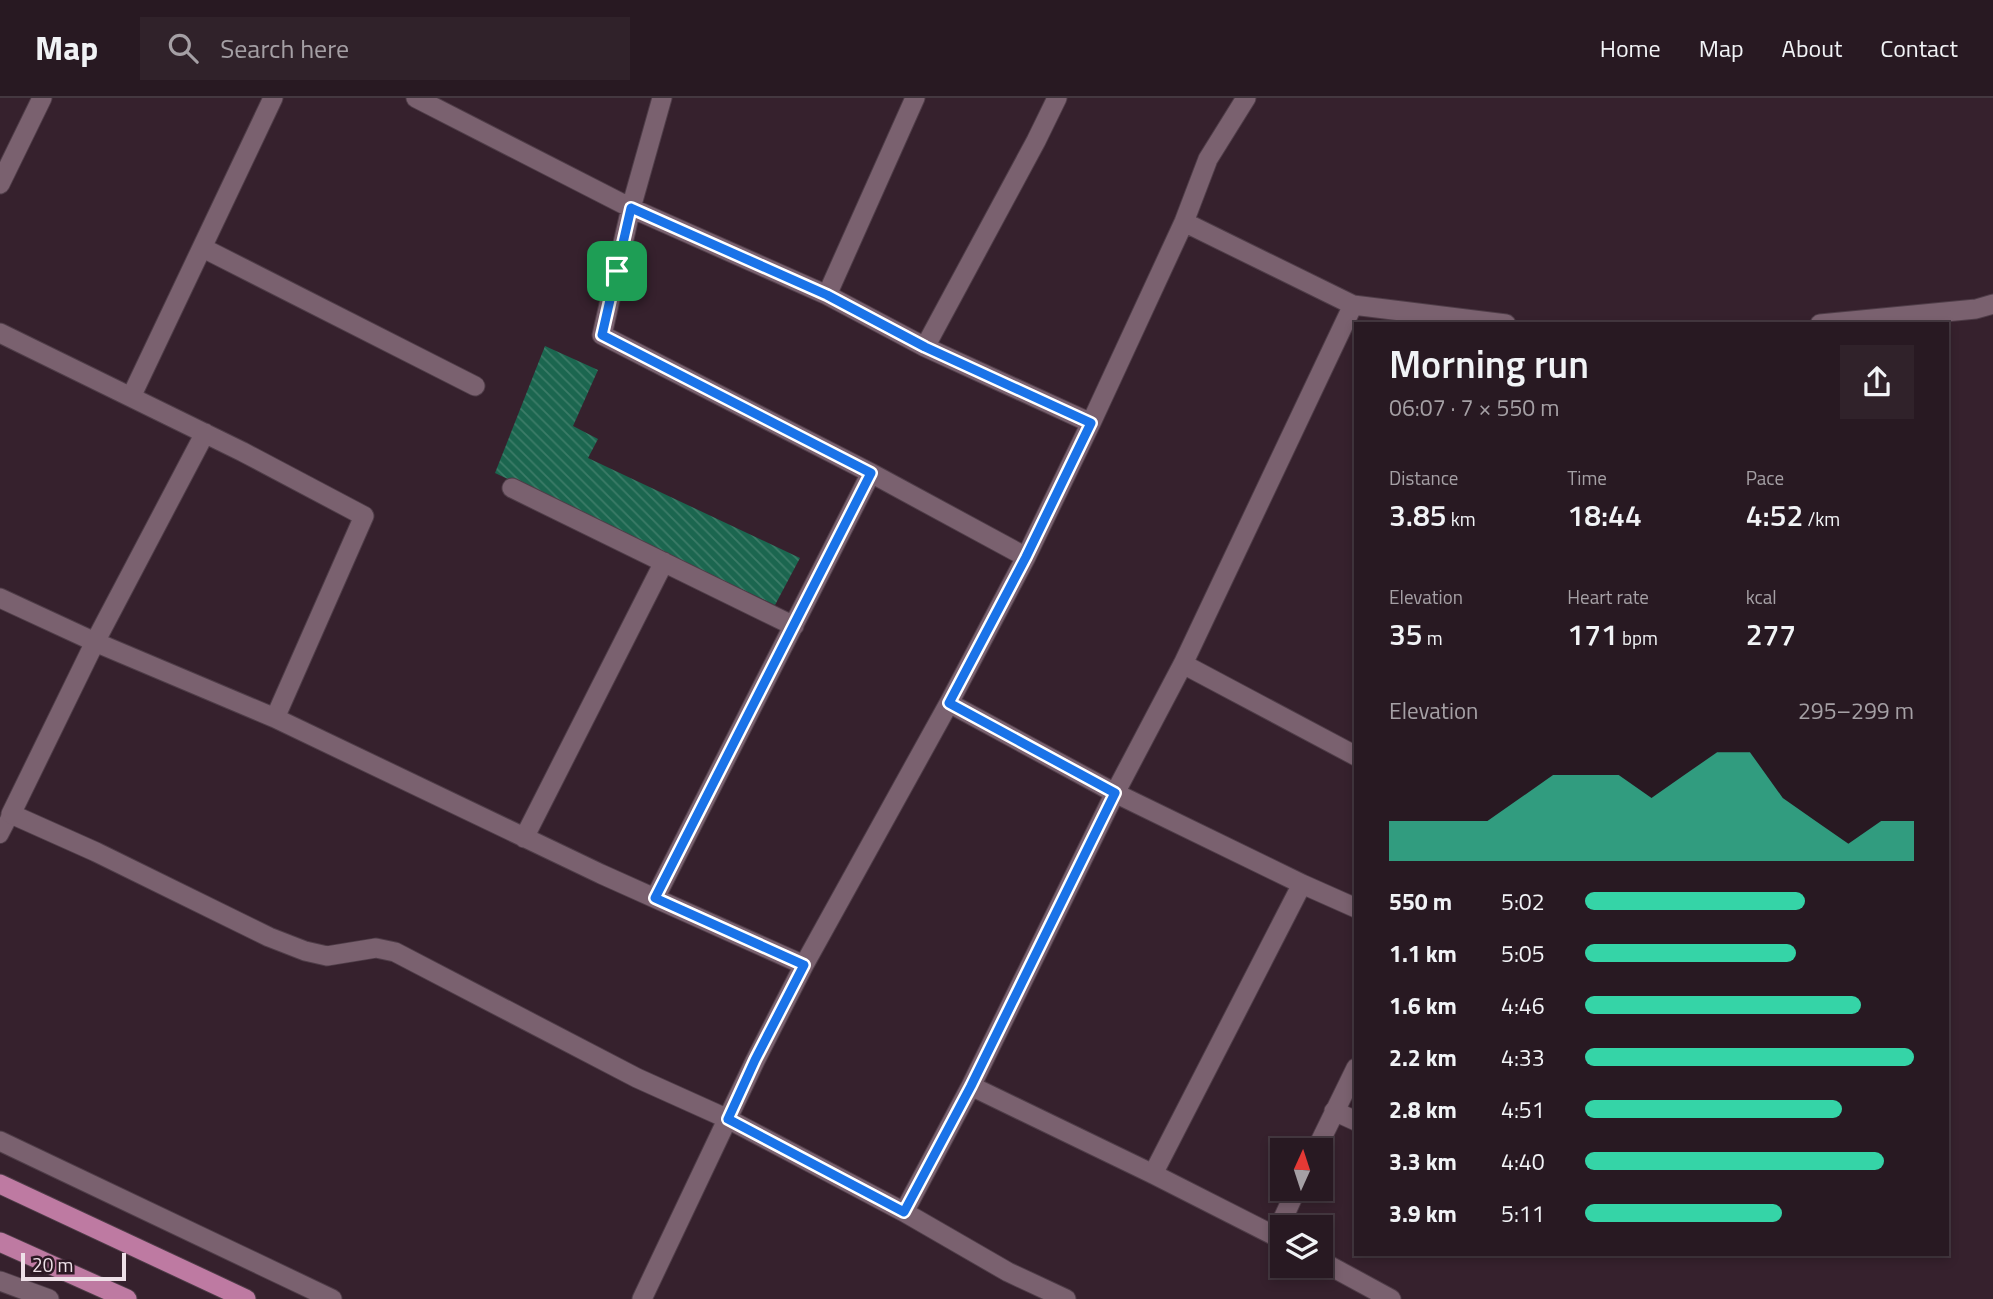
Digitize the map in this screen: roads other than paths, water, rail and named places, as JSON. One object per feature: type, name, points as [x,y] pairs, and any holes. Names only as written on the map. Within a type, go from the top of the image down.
[{"type":"main road","points":[[0,1184],[246,1299]]},
{"type":"main road","points":[[0,1241],[127,1299]]},
{"type":"street","points":[[0,184],[42,98]]},
{"type":"street","points":[[131,397],[273,98]]},
{"type":"street","points":[[416,98],[631,208],[827,295],[925,347],[1091,423]]},
{"type":"street","points":[[662,98],[631,208],[602,335],[871,473],[1026,557]]},
{"type":"street","points":[[827,295],[915,98]]},
{"type":"street","points":[[925,347],[1036,141],[1056,98]]},
{"type":"street","points":[[642,1299],[755,1060],[804,965],[949,703],[1026,557],[1184,222],[1208,159],[1246,98]]},
{"type":"street","points":[[1184,222],[1353,305],[1490,322]]},
{"type":"street","points":[[203,248],[475,386]]},
{"type":"street","points":[[1841,322],[1976,309],[1993,304]]},
{"type":"street","points":[[904,1212],[971,1086],[1115,793],[1183,663],[1353,305]]},
{"type":"street","points":[[0,333],[205,433],[364,516],[275,718]]},
{"type":"street","points":[[205,433],[95,642],[11,814],[96,852],[269,937],[305,951],[327,956],[376,948],[395,952],[637,1078],[728,1119],[904,1212],[1008,1272],[1066,1299]]},
{"type":"street","points":[[655,898],[871,473]]},
{"type":"street","points":[[512,488],[794,626]]},
{"type":"street","points":[[524,838],[664,562]]},
{"type":"street","points":[[0,597],[95,642],[275,718],[524,838],[804,965]]},
{"type":"street","points":[[1183,663],[1354,755]]},
{"type":"street","points":[[949,703],[1115,793],[1354,907]]},
{"type":"street","points":[[1153,1174],[1302,884]]},
{"type":"street","points":[[1321,1138],[1354,1072]]},
{"type":"street","points":[[971,1086],[1270,1233]]},
{"type":"street","points":[[1334,1111],[1354,1120]]},
{"type":"street","points":[[0,1141],[331,1299]]},
{"type":"street","points":[[1333,1268],[1391,1299]]},
{"type":"street","points":[[0,1280],[49,1299]]},
{"type":"lane","points":[[0,835],[11,814]]}]
